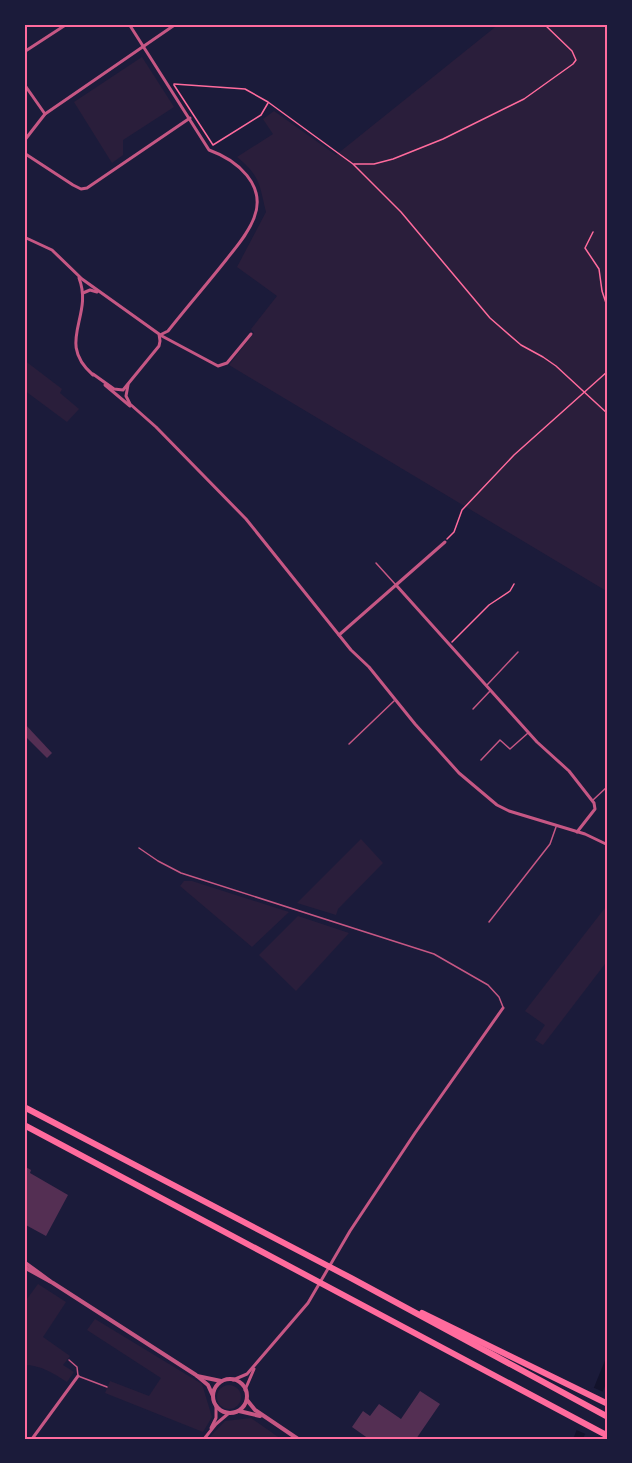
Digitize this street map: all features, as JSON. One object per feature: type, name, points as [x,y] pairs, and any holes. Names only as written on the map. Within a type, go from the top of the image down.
[{"type":"highway","points":[[24,1107],[351,1278],[608,1417]]},
{"type":"highway","points":[[24,1125],[608,1436]]},
{"type":"highway","points":[[351,1278],[607,1403]]},
{"type":"street","points":[[24,52],[67,24]]},
{"type":"street","points":[[129,24],[172,85],[209,150],[234,162],[249,177],[255,195],[256,212],[243,238],[168,331],[160,335]]},
{"type":"street","points":[[24,141],[45,114],[176,24]]},
{"type":"street","points":[[24,84],[45,114]]},
{"type":"street","points":[[24,94],[29,92]]},
{"type":"street","points":[[24,153],[73,185],[81,189],[87,188],[190,118]]},
{"type":"street","points":[[24,237],[52,250],[78,277],[160,335],[218,366],[227,363],[251,334]]},
{"type":"street","points":[[78,277],[84,303],[75,338],[80,362],[156,428],[246,519],[339,635],[459,773],[506,810],[577,832],[608,845]]},
{"type":"street","points":[[83,293],[90,290],[101,293]]},
{"type":"street","points":[[93,374],[118,391],[123,390],[159,346],[160,335]]},
{"type":"street","points":[[128,385],[127,398],[134,409]]},
{"type":"street","points":[[339,635],[445,542]]},
{"type":"street","points":[[396,585],[528,732],[569,771],[596,805],[577,832]]},
{"type":"street","points":[[196,1376],[222,1381],[233,1380],[247,1374],[306,1305],[415,1133],[503,1008]]},
{"type":"street","points":[[24,1262],[45,1275],[52,1283]]},
{"type":"street","points":[[24,1267],[208,1385],[216,1405],[215,1419],[204,1439]]},
{"type":"street","points":[[238,1411],[244,1405],[249,1378],[260,1360]]},
{"type":"street","points":[[32,1439],[78,1376]]},
{"type":"street","points":[[233,1380],[240,1383],[245,1390]]},
{"type":"street","points":[[213,1396],[216,1387],[222,1381]]},
{"type":"street","points":[[246,1399],[253,1408],[298,1439]]},
{"type":"street","points":[[216,1405],[222,1411],[253,1413],[270,1421]]},
{"type":"street","points":[[209,1432],[229,1413]]},
{"type":"lane","points":[[376,563],[396,585]]},
{"type":"lane","points":[[486,686],[518,652]]},
{"type":"lane","points":[[473,709],[490,691]]},
{"type":"lane","points":[[349,744],[395,700]]},
{"type":"lane","points":[[481,760],[500,740],[510,749],[528,732]]},
{"type":"lane","points":[[592,801],[608,786]]},
{"type":"lane","points":[[489,922],[550,844],[556,826]]},
{"type":"lane","points":[[139,848],[181,873],[434,954],[483,981],[499,997],[503,1008]]},
{"type":"lane","points":[[69,1360],[77,1366],[78,1376],[107,1387]]},
{"type":"path","points":[[353,164],[374,165],[443,140],[524,99],[573,64],[576,60],[572,51],[544,24]]},
{"type":"path","points":[[172,85],[213,145],[261,115],[268,102]]},
{"type":"path","points":[[172,85],[244,89],[268,102],[353,164],[401,212],[490,318],[521,345],[556,366],[608,414]]},
{"type":"path","points":[[593,232],[585,248],[599,269],[602,291],[608,309]]},
{"type":"path","points":[[445,542],[454,532],[462,510],[514,455],[608,371]]},
{"type":"path","points":[[449,645],[489,605],[510,591],[514,584]]},
{"type":"shaded area","points":[[499,24],[608,24],[608,592],[229,365],[254,333],[251,329],[277,296],[237,267],[266,212],[255,176],[237,157],[273,134],[263,119],[274,111],[336,155]]},
{"type":"shaded area","points":[[142,57],[174,107],[123,140],[123,155],[112,163],[74,102]]},
{"type":"shaded area","points":[[24,360],[62,389],[60,393],[79,409],[67,422],[24,390]]},
{"type":"shaded area","points":[[361,839],[383,863],[338,909],[336,915],[297,903]]},
{"type":"shaded area","points":[[184,881],[192,881],[289,912],[252,947],[180,886]]},
{"type":"shaded area","points":[[608,904],[608,960],[543,1045],[535,1040],[545,1025],[525,1011]]},
{"type":"shaded area","points":[[298,916],[349,933],[296,991],[259,955]]},
{"type":"shaded area","points":[[38,1284],[66,1302],[43,1337],[70,1356],[63,1365],[74,1372],[67,1382],[41,1368],[24,1365],[24,1303]]},
{"type":"shaded area","points":[[95,1319],[202,1384],[212,1417],[203,1432],[105,1393],[110,1381],[149,1396],[161,1378],[87,1330]]},
{"type":"shaded area","points":[[608,1353],[608,1379],[583,1439],[573,1439]]},
{"type":"shaded area","points":[[229,1385],[238,1388],[241,1397],[238,1406],[229,1409],[220,1406],[217,1397],[220,1388]]},
{"type":"shaded area","points":[[251,1418],[281,1439],[208,1439],[225,1421]]},
{"type":"pier","points":[[592,1387],[606,1393],[588,1435],[574,1429]]},
{"type":"building","points":[[24,723],[52,753],[47,758],[24,735]]},
{"type":"building","points":[[24,1166],[31,1170],[30,1173],[68,1195],[46,1236],[24,1224]]},
{"type":"building","points":[[420,1391],[440,1404],[416,1439],[369,1439],[352,1427],[363,1411],[370,1416],[379,1404],[401,1419]]}]
